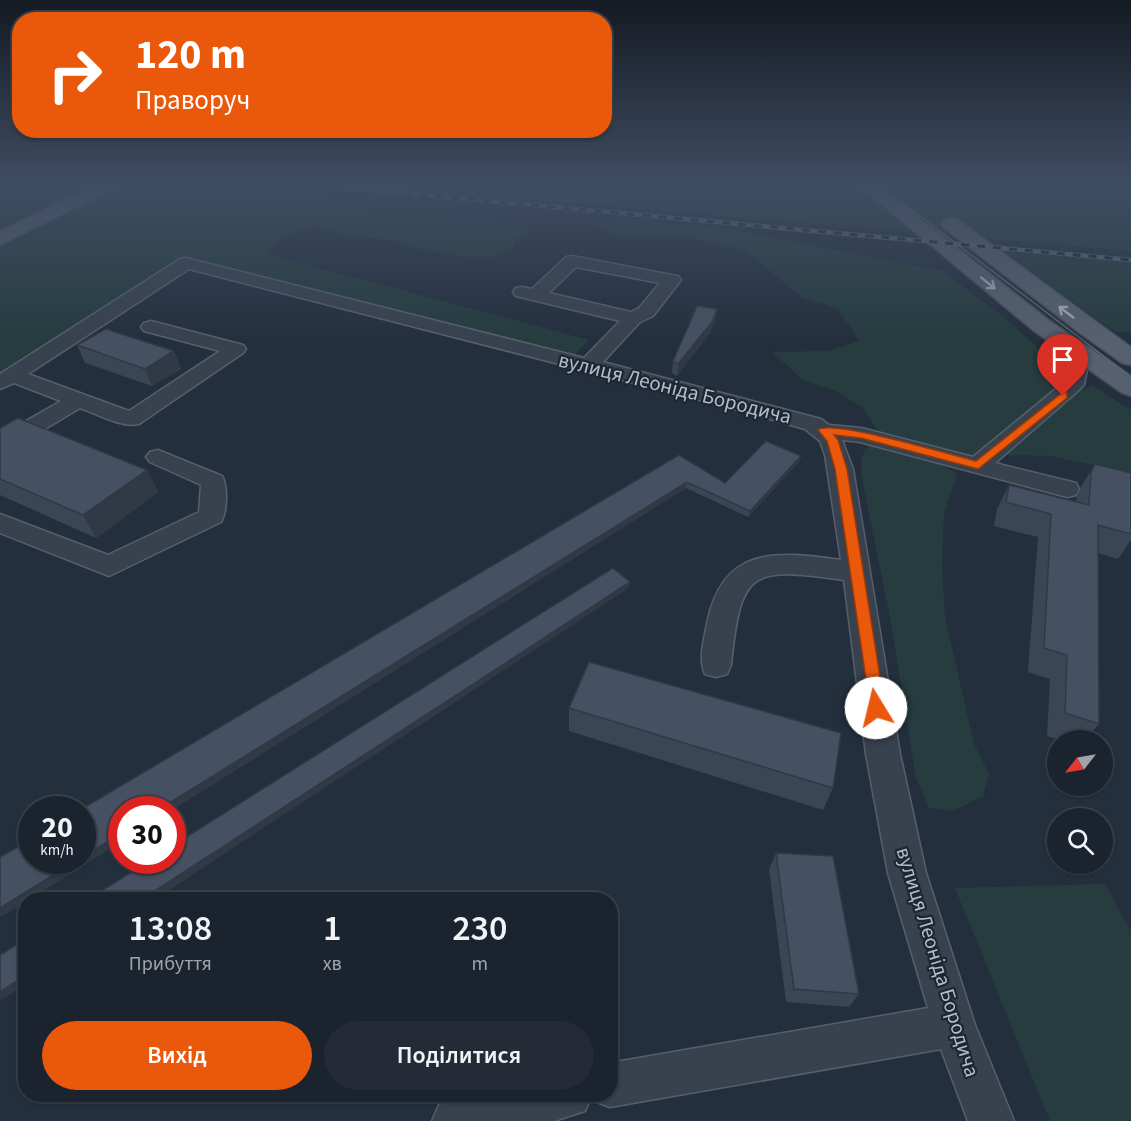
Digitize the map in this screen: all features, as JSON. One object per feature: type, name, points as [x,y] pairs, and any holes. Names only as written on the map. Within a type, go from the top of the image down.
[{"type":"main road","points":[[929,235],[1080,354],[1131,388]]},
{"type":"main road","points":[[965,235],[1131,358]]},
{"type":"street","points":[[588,366],[633,318],[646,312],[672,280],[572,261],[528,293],[633,318]]},
{"type":"street","name":"вулиця Леоніда Бородича","points":[[6,379],[186,264],[794,418],[824,430],[833,440],[841,469],[883,754],[907,873],[954,1025],[991,1121]]},
{"type":"street","points":[[6,379],[79,399],[131,419],[236,349],[151,327]]},
{"type":"street","points":[[978,465],[1063,396],[1073,385],[1080,354]]},
{"type":"street","points":[[0,446],[79,399]]},
{"type":"street","points":[[824,430],[861,435],[1067,489]]},
{"type":"street","points":[[0,523],[109,566],[212,516],[213,481],[158,457]]},
{"type":"street","points":[[716,665],[721,622],[730,592],[741,577],[760,566],[776,564],[856,572]]},
{"type":"street","points":[[618,1085],[954,1025]]},
{"type":"street","points":[[456,1121],[539,1102]]},
{"type":"green space","points":[[0,235],[288,235],[279,239],[267,254],[589,340],[568,361],[186,264],[0,383]]},
{"type":"green space","points":[[347,235],[523,235],[516,239],[511,251],[481,260],[425,250],[395,241]]},
{"type":"green space","points":[[675,235],[759,235],[943,271],[1006,319],[1039,349],[1057,370],[1057,390],[974,456],[918,442],[903,443],[957,474],[944,513],[942,567],[945,617],[974,744],[989,774],[983,796],[953,811],[929,808],[916,778],[891,623],[863,484],[861,460],[865,449],[881,436],[863,408],[837,392],[802,379],[772,352],[828,351],[859,341],[838,309],[801,297],[745,250]]},
{"type":"green space","points":[[948,235],[1131,235],[1131,251]]},
{"type":"green space","points":[[1003,251],[1131,263],[1131,332],[1115,332]]},
{"type":"green space","points":[[1092,385],[1131,410],[1131,474],[1052,456],[996,455],[1078,392]]},
{"type":"green space","points":[[1105,884],[1131,931],[1131,1121],[1050,1121],[955,888]]},
{"type":"building","points":[[697,306],[717,309],[712,322],[678,364],[673,361]]},
{"type":"building","points":[[106,329],[174,351],[145,369],[77,345]]},
{"type":"building","points":[[18,418],[147,470],[83,515],[0,479],[0,428]]},
{"type":"building","points":[[766,441],[801,456],[750,511],[687,482],[181,796],[108,796],[108,841],[96,849],[96,801],[679,455],[725,483]]},
{"type":"building","points":[[1095,464],[1131,473],[1131,534],[1098,525],[1099,724],[1065,713],[1067,655],[1044,648],[1051,514],[1006,502],[1009,485],[1089,505],[1091,473]]},
{"type":"building","points":[[613,568],[630,582],[186,871],[186,837]]},
{"type":"building","points":[[589,662],[841,733],[833,788],[569,708]]},
{"type":"building","points":[[18,847],[18,874],[55,874],[26,892],[18,892],[18,897],[0,908],[0,857]]},
{"type":"building","points":[[776,853],[833,856],[859,994],[794,989]]},
{"type":"building","points":[[128,874],[181,874],[153,892],[100,892]]},
{"type":"building","points":[[18,944],[18,980],[0,992],[0,955]]},
{"type":"tram line","points":[[945,235],[1131,377]]},
{"type":"railway","points":[[862,235],[1131,260]]},
{"type":"route","points":[[876,708],[841,469],[833,440],[824,430],[861,435],[978,465],[1063,396]]}]
